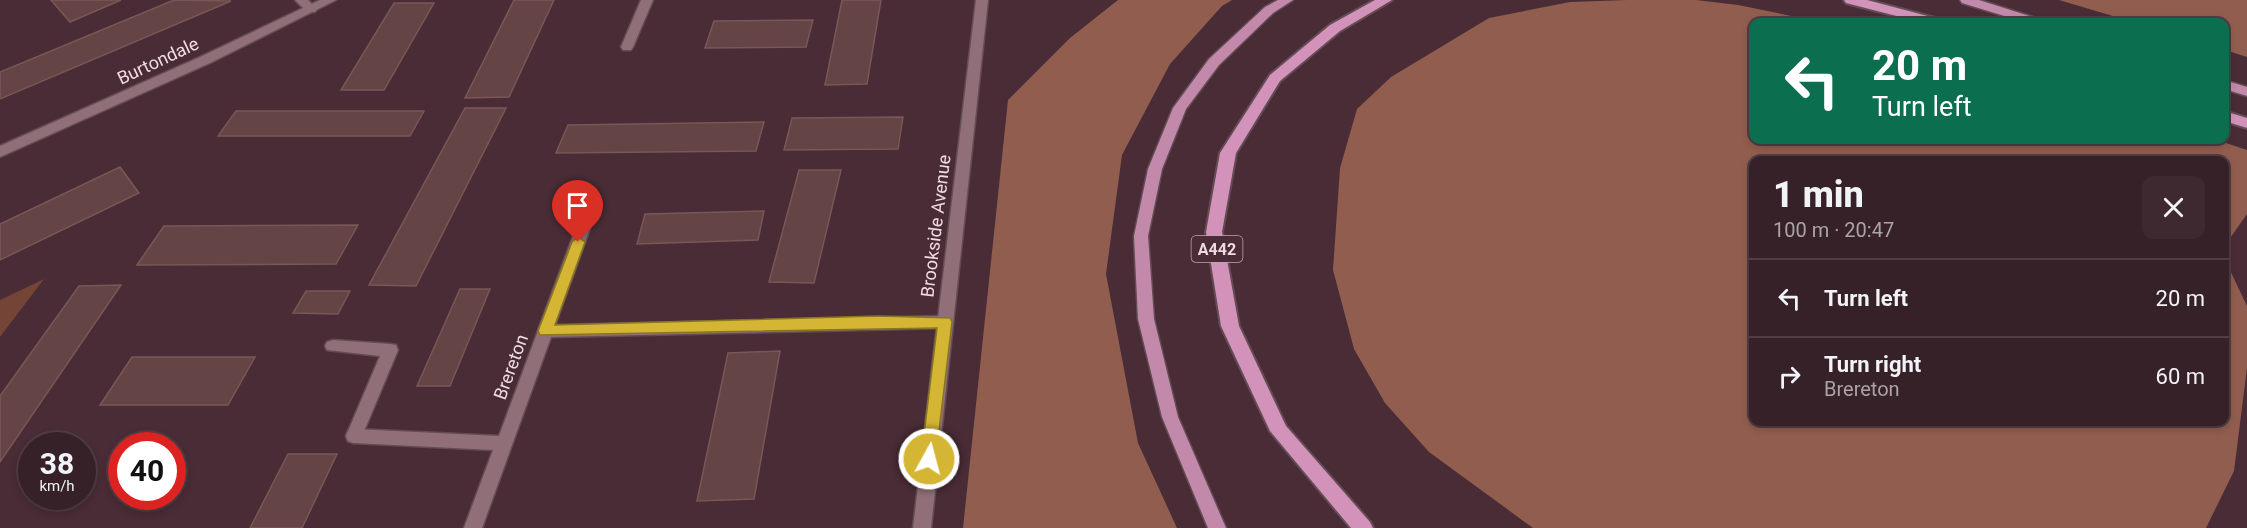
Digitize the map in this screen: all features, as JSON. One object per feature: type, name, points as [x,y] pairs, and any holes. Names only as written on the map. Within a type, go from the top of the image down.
[{"type":"highway","name":"A442","points":[[1363,528],[1279,431],[1230,326],[1214,232],[1228,153],[1275,78],[1335,28],[1385,0]]},
{"type":"highway","points":[[1851,0],[1919,18]]},
{"type":"highway","points":[[2229,118],[2247,123]]},
{"type":"main road","points":[[1217,528],[1170,417],[1146,319],[1141,236],[1155,168],[1180,108],[1214,62],[1269,10],[1287,0]]},
{"type":"main road","points":[[1966,0],[2022,18]]},
{"type":"main road","points":[[2229,86],[2247,92]]},
{"type":"street","name":"Burtondale","points":[[0,152],[186,69],[306,5],[330,0]]},
{"type":"street","points":[[627,47],[646,0]]},
{"type":"street","name":"Brookside Avenue","points":[[922,528],[982,0]]},
{"type":"street","name":"Brereton","points":[[473,528],[586,220]]},
{"type":"street","points":[[545,331],[945,322]]},
{"type":"street","points":[[333,346],[390,350],[354,436],[504,443]]},
{"type":"shaded area","points":[[1118,0],[1232,0],[1222,6],[1170,64],[1122,155],[1106,274],[1138,443],[1177,528],[963,528],[1008,100],[1070,38]]},
{"type":"shaded area","points":[[1696,0],[1738,5],[1801,18],[1749,18],[1749,144],[2229,144],[2247,150],[2247,214],[2229,240],[2229,156],[1749,156],[1749,426],[2229,426],[2229,268],[2247,306],[2247,368],[2234,471],[2206,528],[1533,528],[1429,452],[1385,403],[1354,349],[1333,270],[1340,168],[1357,109],[1391,77],[1489,18],[1570,2]]},
{"type":"shaded area","points":[[2059,0],[2247,0],[2247,57],[2229,51],[2229,18],[2120,18]]},
{"type":"shaded area","points":[[44,279],[0,337],[0,300]]},
{"type":"building","points":[[51,0],[121,0],[70,22]]},
{"type":"building","points":[[174,0],[231,1],[0,99],[0,72]]},
{"type":"building","points":[[514,0],[554,0],[509,97],[465,98]]},
{"type":"building","points":[[842,0],[881,0],[867,84],[825,85]]},
{"type":"building","points":[[394,3],[434,3],[384,90],[341,90]]},
{"type":"building","points":[[813,20],[806,47],[705,48],[714,21]]},
{"type":"building","points":[[465,108],[506,108],[416,286],[369,285]]},
{"type":"building","points":[[236,111],[424,111],[410,136],[218,136]]},
{"type":"building","points":[[903,117],[898,149],[784,150],[792,118]]},
{"type":"building","points":[[764,122],[756,151],[556,153],[568,125]]},
{"type":"building","points":[[120,167],[139,193],[0,260],[0,224]]},
{"type":"building","points":[[799,170],[841,170],[814,283],[769,282]]},
{"type":"building","points":[[764,211],[758,240],[637,244],[645,214]]},
{"type":"building","points":[[358,225],[336,264],[137,265],[164,226]]},
{"type":"building","points":[[121,285],[21,432],[18,432],[18,436],[0,462],[0,396],[79,286]]},
{"type":"building","points":[[460,289],[490,289],[450,386],[417,386]]},
{"type":"building","points":[[306,291],[350,291],[338,314],[293,313]]},
{"type":"building","points":[[780,351],[754,499],[697,501],[728,353]]},
{"type":"building","points":[[132,357],[255,357],[228,405],[100,405]]},
{"type":"building","points":[[288,454],[337,454],[302,528],[250,528]]},
{"type":"route","points":[[578,242],[545,331],[908,321],[945,322],[929,459]]}]
